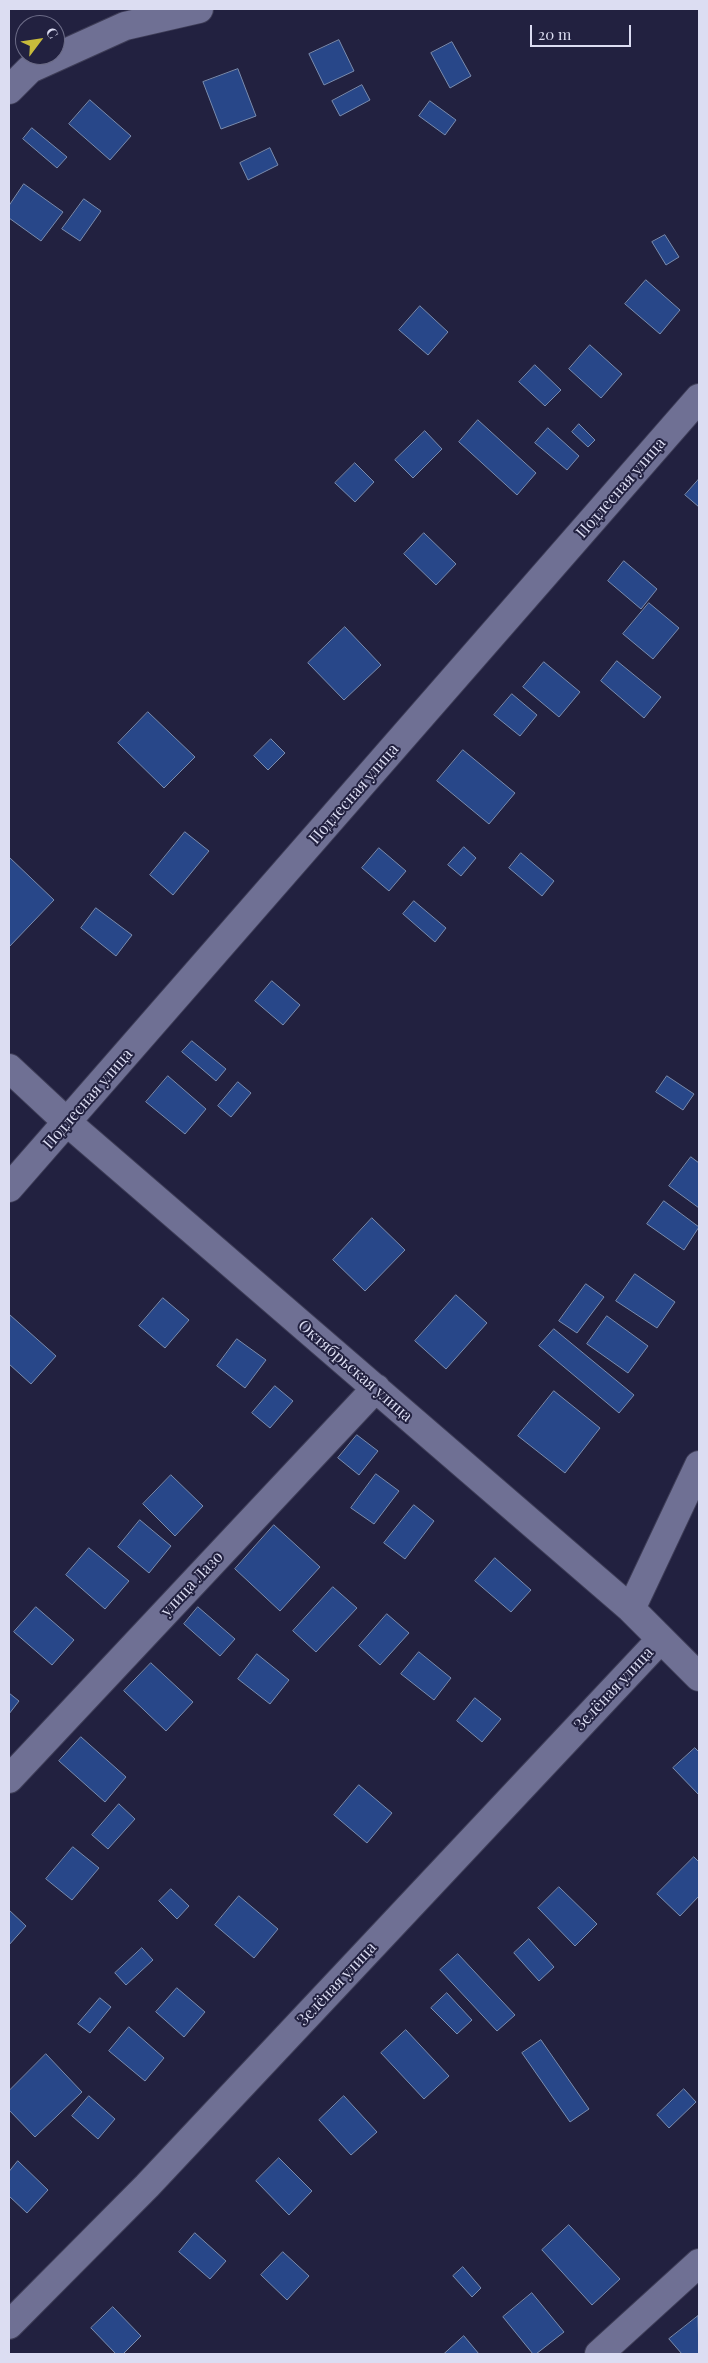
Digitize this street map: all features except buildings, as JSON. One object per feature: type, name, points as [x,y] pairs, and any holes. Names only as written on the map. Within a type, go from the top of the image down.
[{"type":"street","points":[[9,90],[30,69],[125,26],[199,9]]},
{"type":"street","name":"Подлесная улица","points":[[9,1188],[68,1123],[699,398]]},
{"type":"street","name":"Октябрьская улица","points":[[9,1068],[68,1123],[631,1609],[699,1677]]},
{"type":"street","name":"улица Лазо","points":[[9,1779],[376,1388]]},
{"type":"street","points":[[631,1609],[699,1465]]},
{"type":"street","name":"Зелёная улица","points":[[9,2325],[147,2186],[661,1639]]},
{"type":"street","points":[[599,2354],[699,2263]]}]
